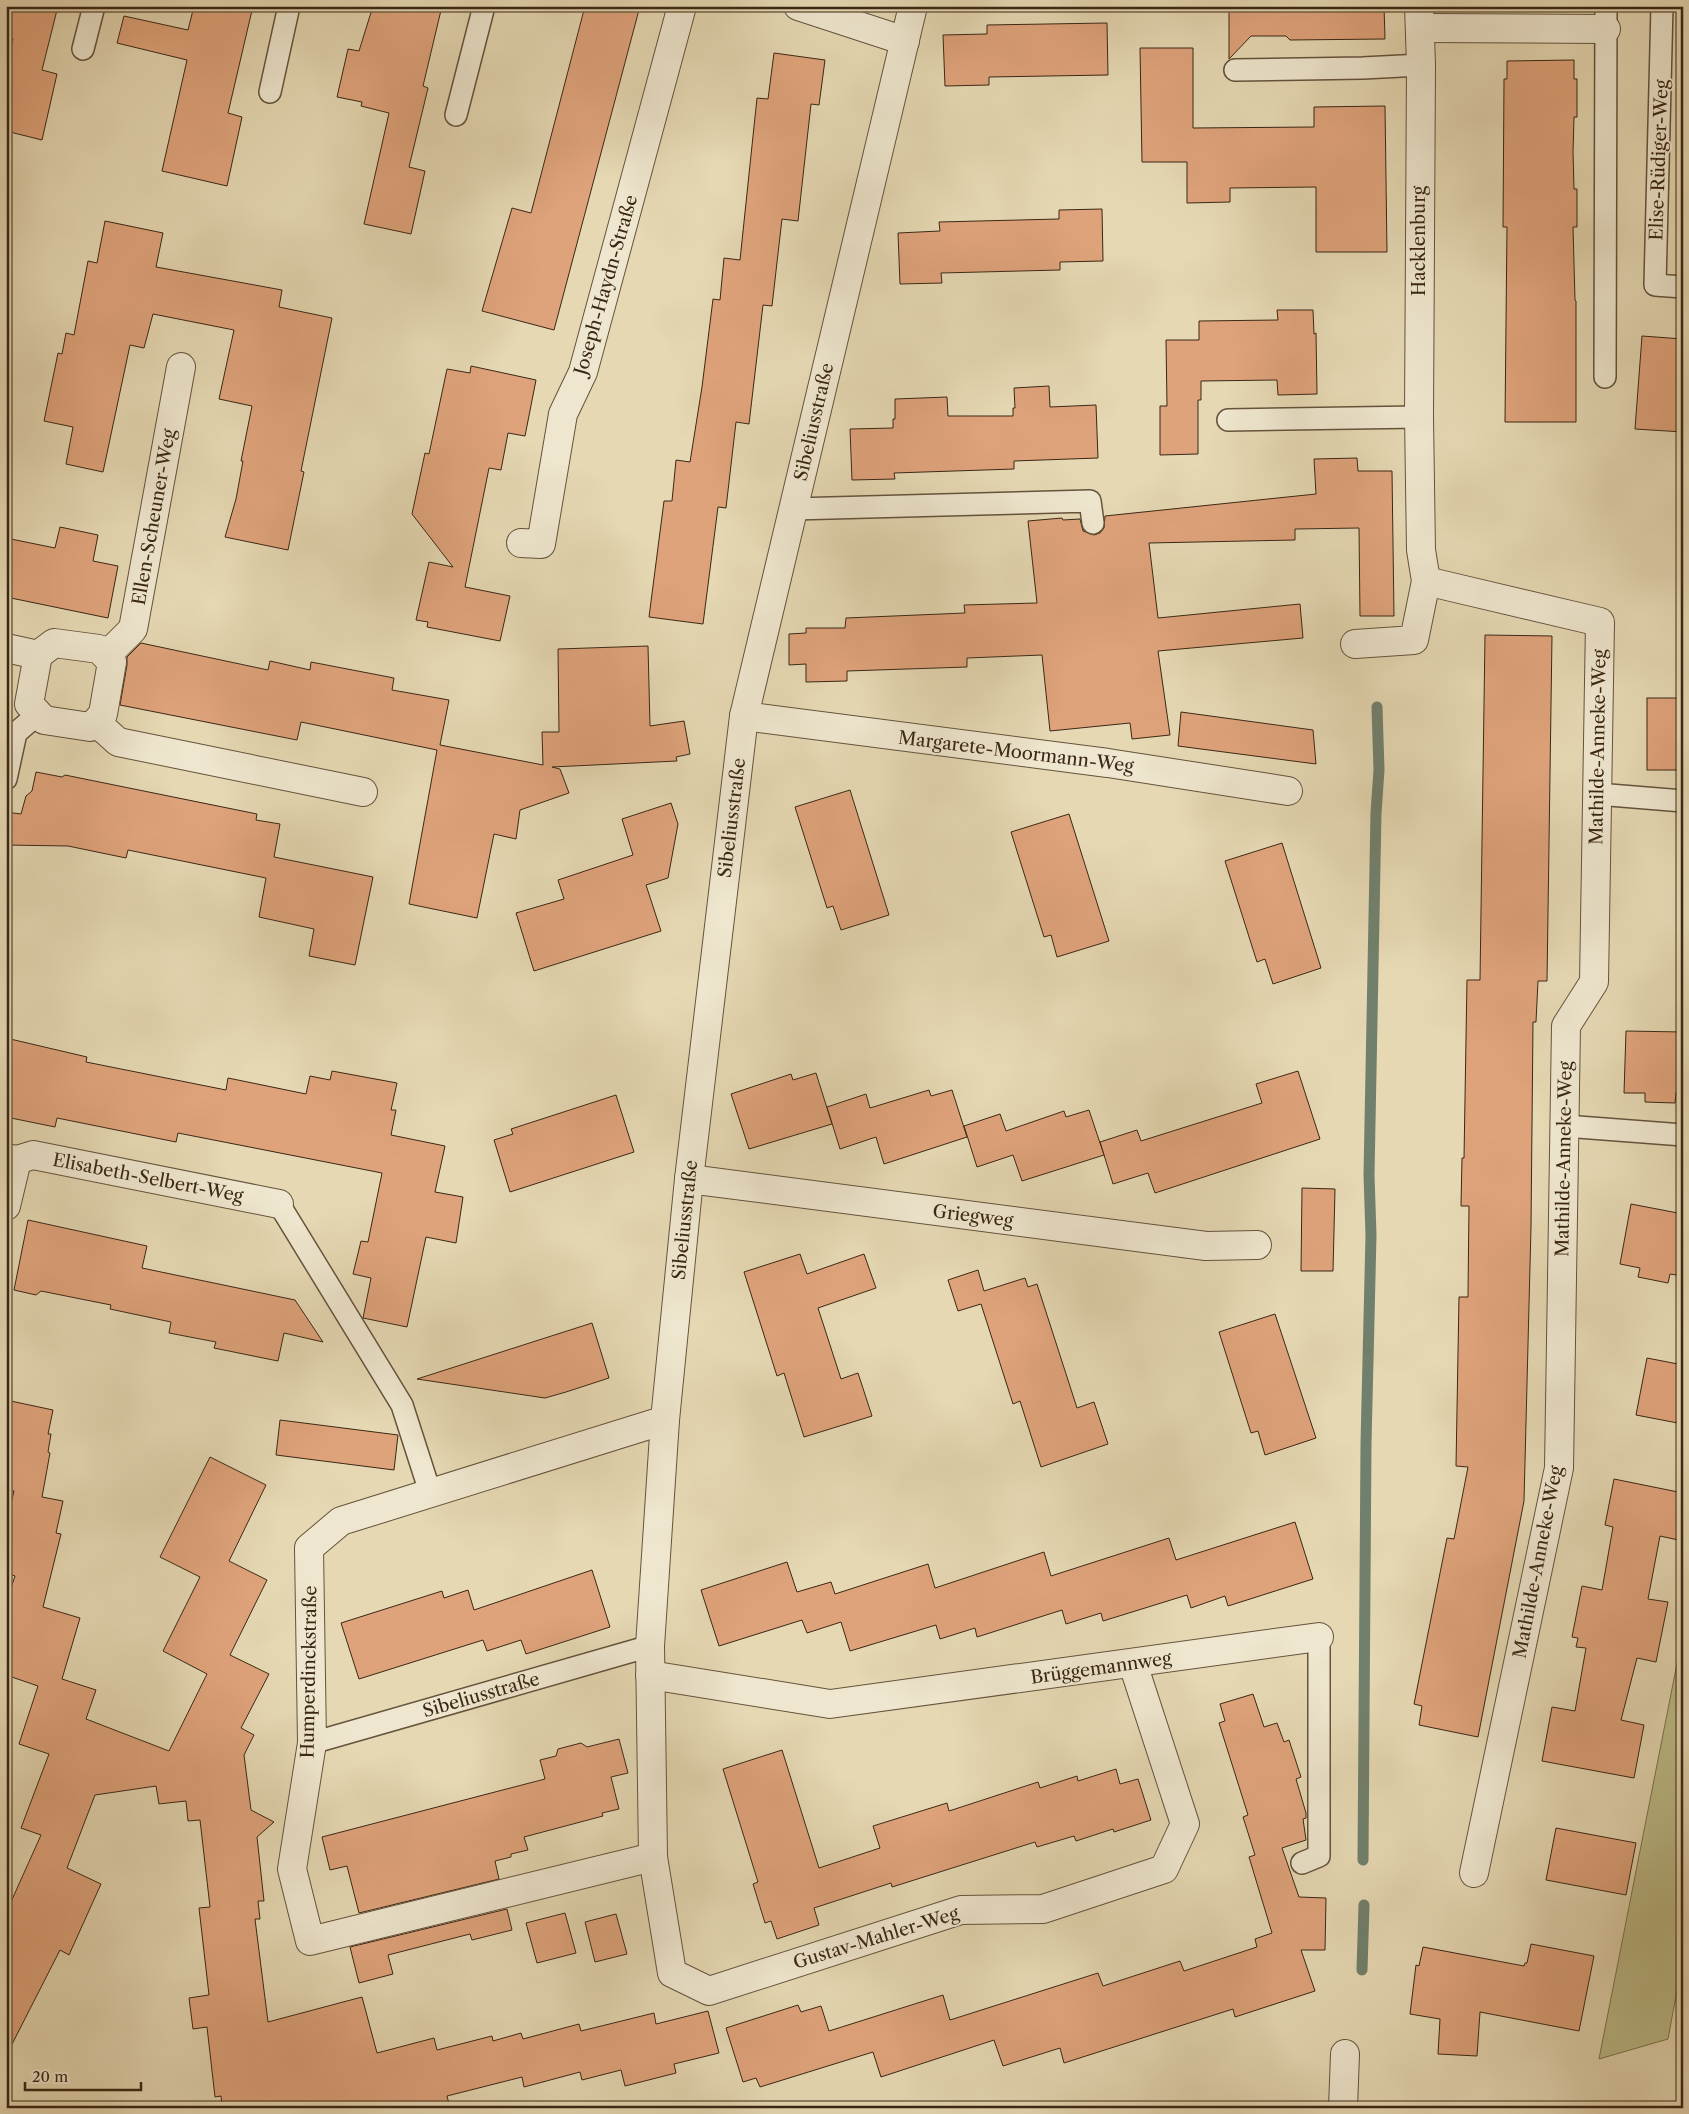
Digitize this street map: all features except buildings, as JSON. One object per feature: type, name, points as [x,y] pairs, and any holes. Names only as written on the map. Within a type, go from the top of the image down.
[{"type":"street","name":"Joseph-Haydn-Straße","points":[[521,543],[542,544],[563,414],[583,372],[682,6]]},
{"type":"street","points":[[798,6],[904,41]]},
{"type":"street","name":"Sibeliusstraße","points":[[672,1973],[652,1857],[650,1646],[665,1420],[689,1179],[744,716],[913,6]]},
{"type":"street","points":[[1420,17],[1606,17]]},
{"type":"street","name":"Hacklenburg","points":[[1355,644],[1414,640],[1426,581],[1421,550],[1418,418],[1420,17]]},
{"type":"street","name":"Ellen-Scheuner-Weg","points":[[106,656],[134,629],[181,367]]},
{"type":"street","name":"Mathilde-Anneke-Weg","points":[[1426,581],[1600,622],[1594,982],[1566,1026],[1559,1468],[1474,1873]]},
{"type":"street","points":[[54,644],[99,649],[112,662],[103,714],[90,727],[44,720],[29,704],[38,655],[54,644]]},
{"type":"street","points":[[6,648],[38,655]]},
{"type":"street","name":"Margarete-Moormann-Weg","points":[[744,716],[1108,763],[1288,791]]},
{"type":"street","points":[[96,722],[118,742],[363,792]]},
{"type":"street","name":"Elisabeth-Selbert-Weg","points":[[6,1206],[11,1159],[33,1156],[279,1204]]},
{"type":"street","name":"Griegweg","points":[[689,1179],[1206,1246],[1257,1245]]},
{"type":"street","name":"Humperdinckstraße","points":[[652,1857],[310,1941],[292,1869],[312,1744],[309,1548],[342,1521],[665,1420]]},
{"type":"street","name":"Brüggemannweg","points":[[650,1675],[830,1704],[1133,1664],[1319,1637]]},
{"type":"street","name":"Gustav-Mahler-Weg","points":[[672,1973],[709,1991],[962,1910],[1043,1909],[1164,1869],[1185,1824],[1133,1664]]},
{"type":"street","points":[[1343,2108],[1346,2054]]},
{"type":"lane","points":[[83,49],[94,6]]},
{"type":"lane","points":[[270,92],[289,6]]},
{"type":"lane","points":[[456,116],[484,6]]},
{"type":"lane","name":"Elise-Rüdiger-Weg","points":[[1662,6],[1655,285],[1683,287]]},
{"type":"lane","points":[[1605,377],[1606,17]]},
{"type":"lane","points":[[1235,70],[1421,65]]},
{"type":"lane","points":[[1228,420],[1418,418]]},
{"type":"lane","points":[[793,509],[1090,501],[1093,523]]},
{"type":"lane","points":[[6,779],[16,733],[38,714]]},
{"type":"lane","points":[[1597,794],[1683,801]]},
{"type":"lane","points":[[1565,1126],[1683,1136]]},
{"type":"lane","points":[[279,1204],[402,1405],[430,1492]]},
{"type":"lane","name":"Brüggemannweg","points":[[1302,1863],[1319,1856],[1319,1637]]},
{"type":"lane","name":"Sibeliusstraße","points":[[312,1744],[650,1646]]},
{"type":"green space","points":[[1683,1633],[1683,1958],[1668,2039],[1599,2059]]},
{"type":"waterway","points":[[1363,1860],[1366,1444],[1371,1235],[1369,1175],[1376,813],[1379,770],[1377,707]]},
{"type":"waterway","points":[[1362,1970],[1364,1905]]}]
